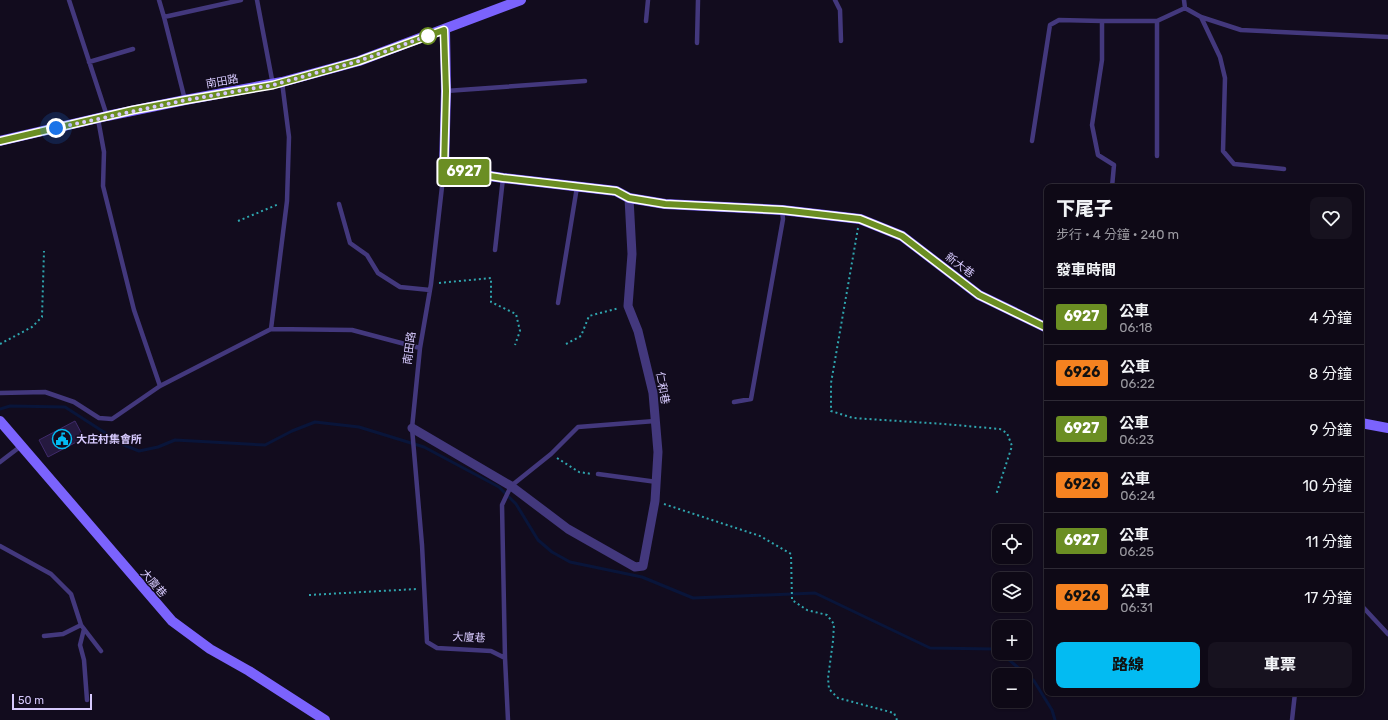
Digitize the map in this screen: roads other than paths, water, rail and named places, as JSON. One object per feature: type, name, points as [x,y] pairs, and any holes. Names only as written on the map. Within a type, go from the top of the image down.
[{"type":"street","name":"南田路","points":[[0,141],[102,117],[277,83],[359,61],[521,0]]},
{"type":"street","name":"南田路","points":[[444,30],[446,91],[444,169]]},
{"type":"street","points":[[444,169],[503,178],[616,191],[629,198],[665,204],[782,210]]},
{"type":"street","name":"仁和巷","points":[[629,198],[632,254],[628,306],[638,331],[653,393],[655,421]]},
{"type":"street","name":"新大巷","points":[[782,210],[860,219],[902,236],[979,295],[1044,327]]},
{"type":"street","name":"大廈巷","points":[[0,420],[172,621],[210,649],[326,720]]},
{"type":"street","points":[[412,428],[509,489],[568,529],[635,567],[643,566],[655,501],[658,452],[655,421]]},
{"type":"street","points":[[1364,424],[1388,428]]},
{"type":"lane","points":[[69,0],[89,62],[102,117],[104,152],[103,186],[134,310],[160,386]]},
{"type":"lane","points":[[159,0],[186,100]]},
{"type":"lane","points":[[164,17],[241,0]]},
{"type":"lane","points":[[257,0],[289,137],[287,200],[271,329]]},
{"type":"lane","points":[[646,21],[648,0]]},
{"type":"lane","points":[[697,43],[698,0]]},
{"type":"lane","points":[[835,0],[840,10],[841,41]]},
{"type":"lane","points":[[1184,0],[1185,8]]},
{"type":"lane","points":[[1185,8],[1201,17],[1241,30],[1388,37]]},
{"type":"lane","points":[[1032,141],[1050,25],[1059,20],[1157,21],[1185,8]]},
{"type":"lane","points":[[1201,17],[1220,57],[1225,78],[1223,151],[1234,164],[1284,169]]},
{"type":"lane","points":[[1102,21],[1102,60],[1092,125],[1098,155],[1114,165],[1112,184]]},
{"type":"lane","points":[[1157,21],[1157,156]]},
{"type":"lane","points":[[89,62],[133,49]]},
{"type":"lane","points":[[446,91],[585,81]]},
{"type":"lane","name":"南田路","points":[[414,455],[412,428],[420,348],[431,284],[444,169]]},
{"type":"lane","points":[[495,250],[503,178]]},
{"type":"lane","points":[[558,303],[577,187]]},
{"type":"lane","points":[[339,204],[350,243],[368,255],[378,273],[400,287],[430,290]]},
{"type":"lane","points":[[734,402],[750,399],[783,219],[782,210]]},
{"type":"lane","points":[[0,393],[45,392],[74,402],[99,418],[112,419],[160,386],[271,329],[352,330],[420,348]]},
{"type":"lane","name":"仁和巷","points":[[505,658],[502,505],[509,489],[551,454],[578,426],[655,421]]},
{"type":"lane","points":[[0,462],[21,446]]},
{"type":"lane","name":"大廈巷","points":[[414,455],[422,545],[427,642],[437,648],[492,651],[505,658]]},
{"type":"lane","points":[[598,474],[657,482]]},
{"type":"lane","points":[[0,546],[51,574],[71,594],[83,627],[101,652]]},
{"type":"lane","points":[[1364,608],[1388,634]]},
{"type":"lane","points":[[44,636],[63,634],[83,627]]},
{"type":"lane","points":[[83,627],[80,645],[84,660],[87,700]]},
{"type":"lane","points":[[505,658],[508,720]]},
{"type":"lane","points":[[1292,720],[1295,696]]},
{"type":"waterway","points":[[0,409],[10,406],[65,407],[124,445],[139,451],[158,447],[175,440],[265,445],[292,431],[315,422],[359,427],[424,447],[499,487],[516,504],[538,540],[552,552],[570,562],[642,577],[693,598],[815,593],[930,648],[992,649]]},
{"type":"waterway","points":[[1009,660],[1034,681],[1052,710],[1055,720]]},
{"type":"place","name":"大庄村集會所","points":[[62,439]]}]
